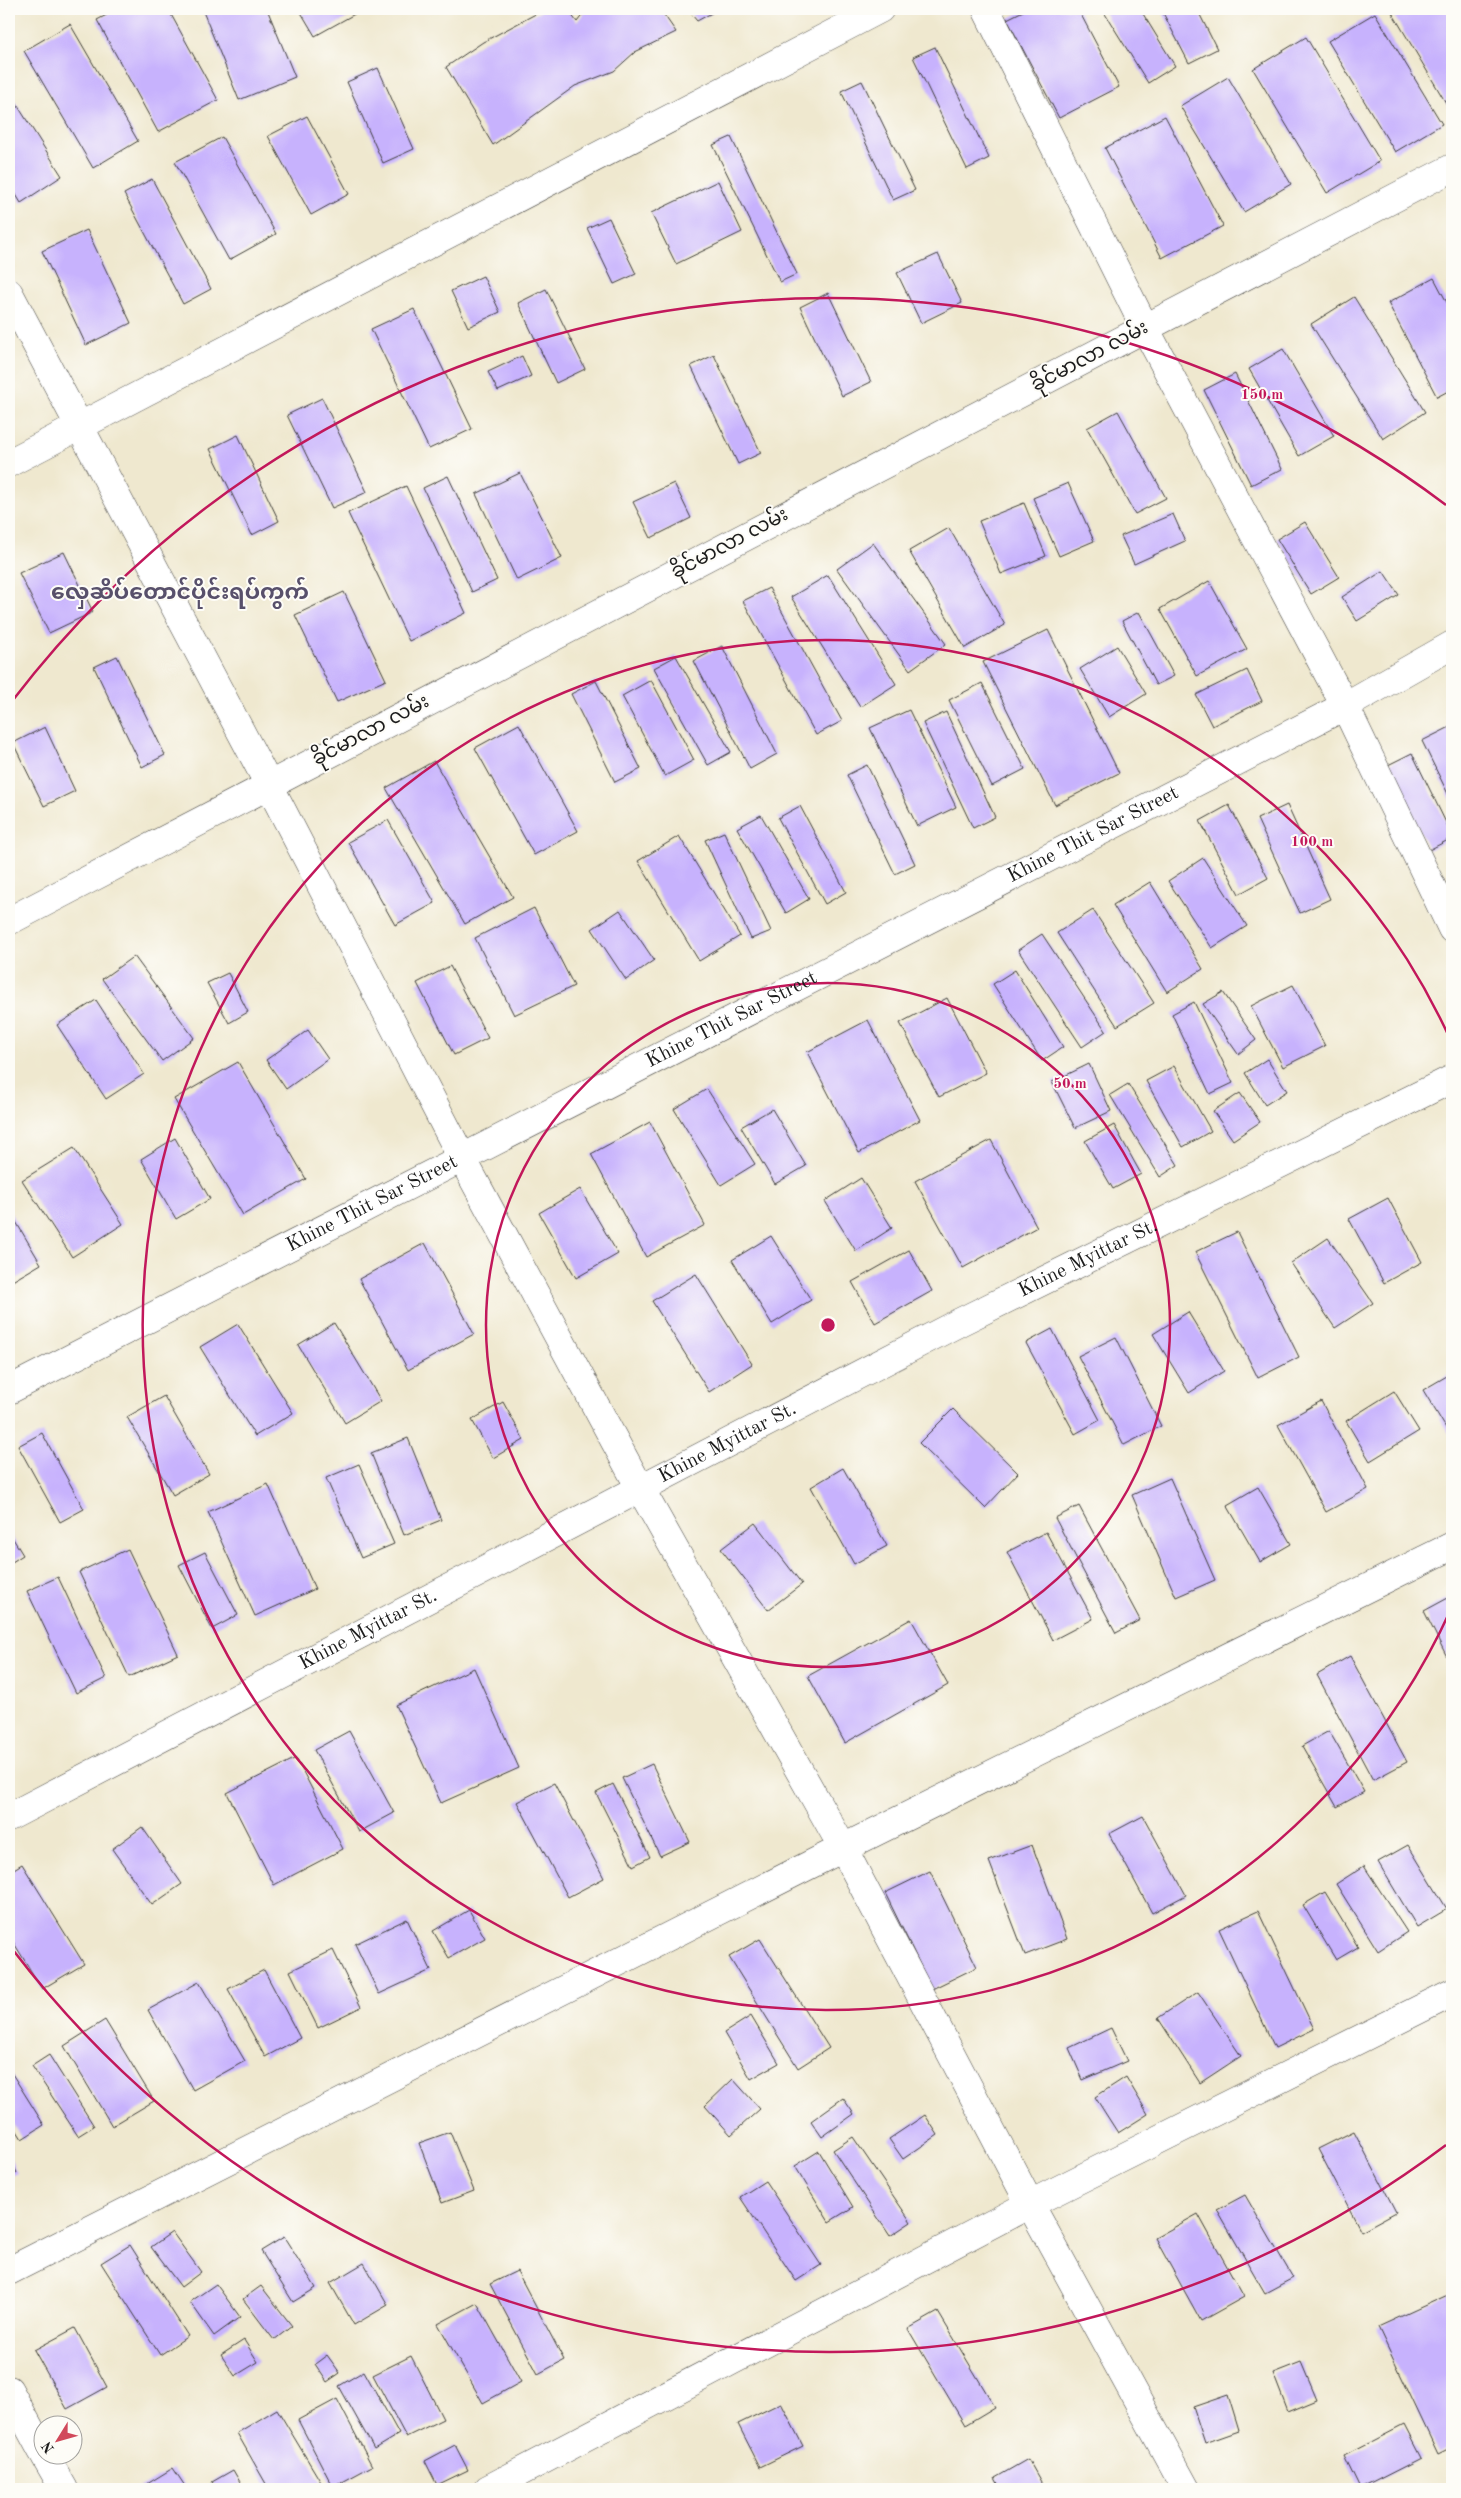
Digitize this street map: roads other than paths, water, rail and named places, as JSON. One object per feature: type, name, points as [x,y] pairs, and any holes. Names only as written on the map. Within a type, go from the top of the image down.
[{"type":"street","points":[[9,463],[880,9]]},
{"type":"street","points":[[986,9],[1145,328],[1345,706],[1452,929]]},
{"type":"street","name":"ခိုင်မာလာ လမ်း","points":[[9,921],[1452,168]]},
{"type":"street","points":[[9,293],[269,785],[462,1158],[640,1488],[843,1848],[1030,2204],[1186,2489]]},
{"type":"street","name":"Khine Thit Sar Street","points":[[9,1390],[1345,706],[1452,645]]},
{"type":"street","name":"Khine Myittar St.","points":[[9,1816],[960,1322],[1452,1079]]},
{"type":"street","points":[[9,2271],[843,1848],[1452,1546]]},
{"type":"street","points":[[488,2489],[1030,2204],[1452,1993]]},
{"type":"street","points":[[9,2390],[32,2433]]},
{"type":"street","points":[[51,2466],[64,2489]]},
{"type":"district","name":"လှေဆိပ်တောင်ပိုင်းရပ်ကွက်","points":[[180,593]]}]
